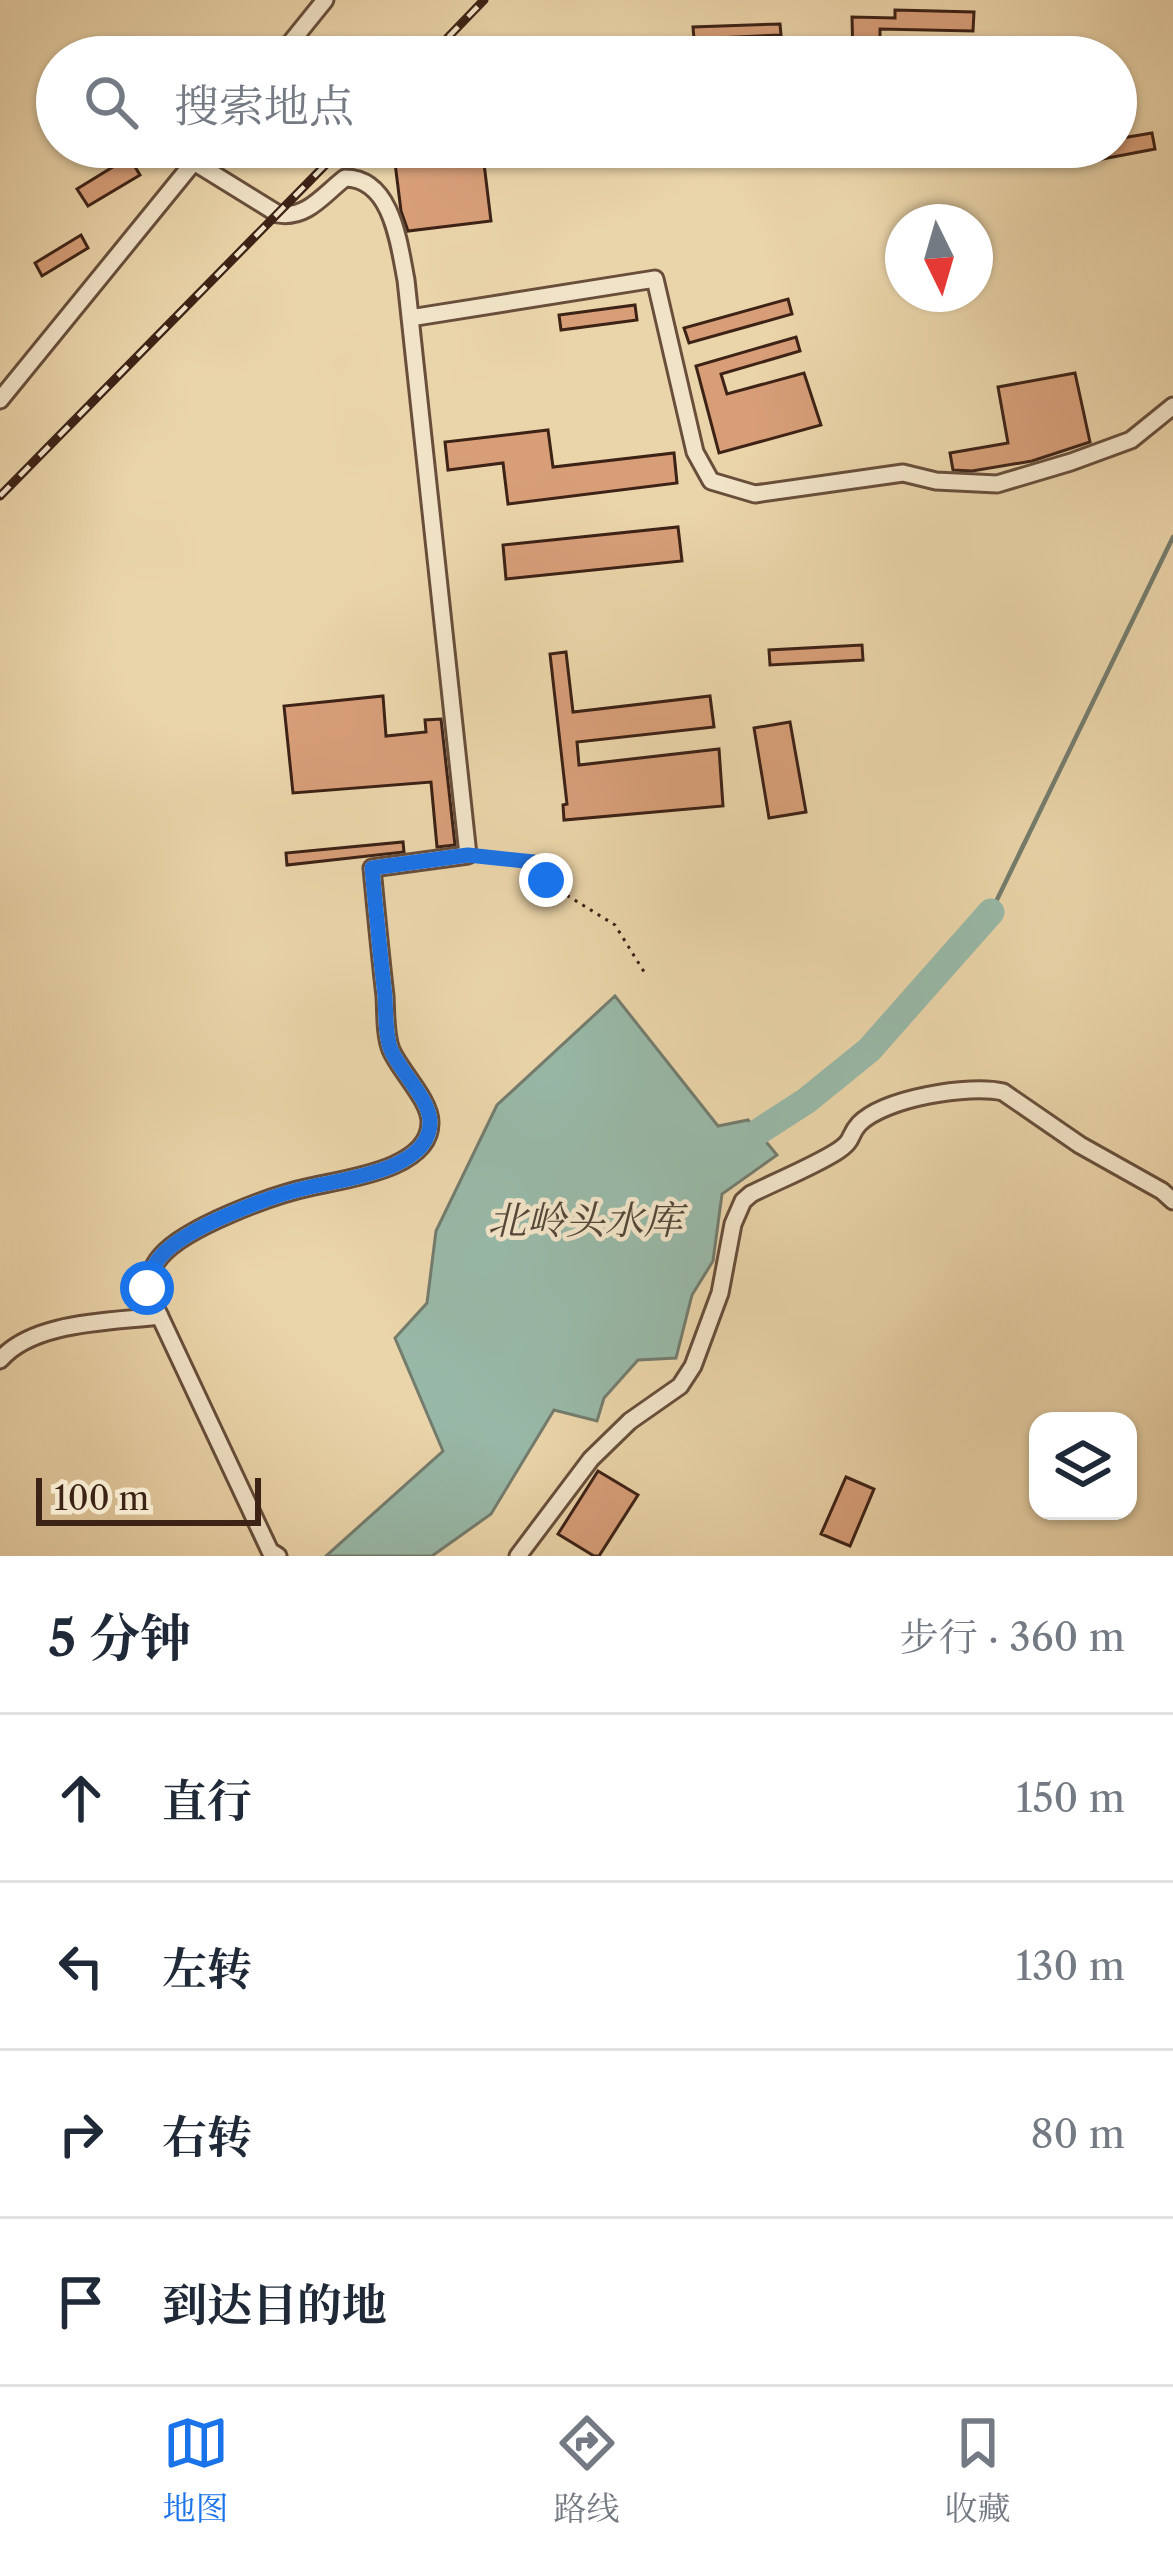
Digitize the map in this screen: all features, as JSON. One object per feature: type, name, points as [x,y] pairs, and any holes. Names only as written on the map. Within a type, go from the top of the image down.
[{"type":"street","points":[[296,36],[325,0]]},
{"type":"street","points":[[0,400],[189,168]]},
{"type":"street","points":[[204,168],[278,214],[291,216],[319,202],[345,178],[358,178],[379,194],[396,232],[410,318],[468,855],[372,868],[389,1047],[431,1120],[426,1139],[397,1164],[307,1187],[181,1238],[150,1272],[147,1288],[270,1551],[278,1556]]},
{"type":"street","points":[[410,318],[656,279],[695,452],[711,481],[755,494],[903,473],[936,481],[997,484],[1131,440],[1173,406]]},
{"type":"street","points":[[518,1556],[591,1459],[630,1421],[680,1386],[693,1366],[720,1293],[733,1224],[743,1201],[829,1156],[850,1142],[860,1124],[895,1104],[957,1090],[1004,1092],[1173,1201]]},
{"type":"street","points":[[0,1360],[12,1346],[55,1330],[160,1316]]},
{"type":"path","points":[[468,855],[534,862],[560,891],[615,925],[646,975]]},
{"type":"water","name":"北岭头水库","points":[[615,996],[718,1126],[748,1120],[777,1155],[722,1194],[713,1261],[692,1295],[676,1358],[638,1360],[604,1398],[597,1421],[554,1410],[491,1514],[432,1556],[326,1556],[443,1451],[395,1338],[427,1303],[436,1231],[497,1105]]},
{"type":"building","points":[[895,10],[974,12],[973,31],[880,29],[880,36],[852,36],[852,17],[895,18]]},
{"type":"building","points":[[780,24],[781,35],[694,36],[693,27]]},
{"type":"building","points":[[1152,133],[1155,149],[1137,152],[1137,136]]},
{"type":"building","points":[[111,168],[136,168],[140,175],[88,206],[77,189]]},
{"type":"building","points":[[396,168],[485,168],[491,221],[408,231]]},
{"type":"building","points":[[81,235],[88,248],[42,276],[35,263]]},
{"type":"building","points":[[788,299],[792,314],[689,343],[684,328]]},
{"type":"building","points":[[635,305],[637,320],[561,330],[559,315]]},
{"type":"building","points":[[796,337],[800,351],[721,374],[727,394],[804,373],[821,425],[719,453],[696,366]]},
{"type":"building","points":[[1075,373],[1090,442],[1032,461],[953,470],[950,453],[1008,443],[998,387]]},
{"type":"building","points":[[548,430],[553,467],[674,453],[677,483],[508,504],[503,463],[448,470],[445,442]]},
{"type":"building","points":[[678,527],[682,561],[506,579],[503,545]]},
{"type":"building","points":[[862,645],[863,660],[770,665],[769,650]]},
{"type":"building","points":[[566,652],[573,712],[710,696],[714,727],[577,742],[579,765],[719,749],[723,806],[564,820],[563,805],[567,804],[550,654]]},
{"type":"building","points":[[383,696],[386,736],[426,732],[425,720],[441,719],[455,845],[437,847],[431,782],[293,793],[284,706]]},
{"type":"building","points":[[790,722],[806,812],[769,818],[754,728]]},
{"type":"building","points":[[403,842],[404,852],[287,865],[286,853]]},
{"type":"building","points":[[598,1471],[638,1495],[599,1556],[594,1556],[558,1534]]},
{"type":"building","points":[[846,1477],[874,1489],[850,1546],[821,1534]]},
{"type":"waterway","points":[[991,912],[1173,537]]},
{"type":"waterway","points":[[758,1132],[869,1050],[991,912]]},
{"type":"railway","points":[[449,36],[484,0]]},
{"type":"railway","points":[[0,496],[322,168]]},
{"type":"route","points":[[147,1288],[150,1272],[181,1238],[307,1187],[397,1164],[426,1139],[431,1120],[389,1047],[372,868],[468,855],[534,862],[546,880]]}]
